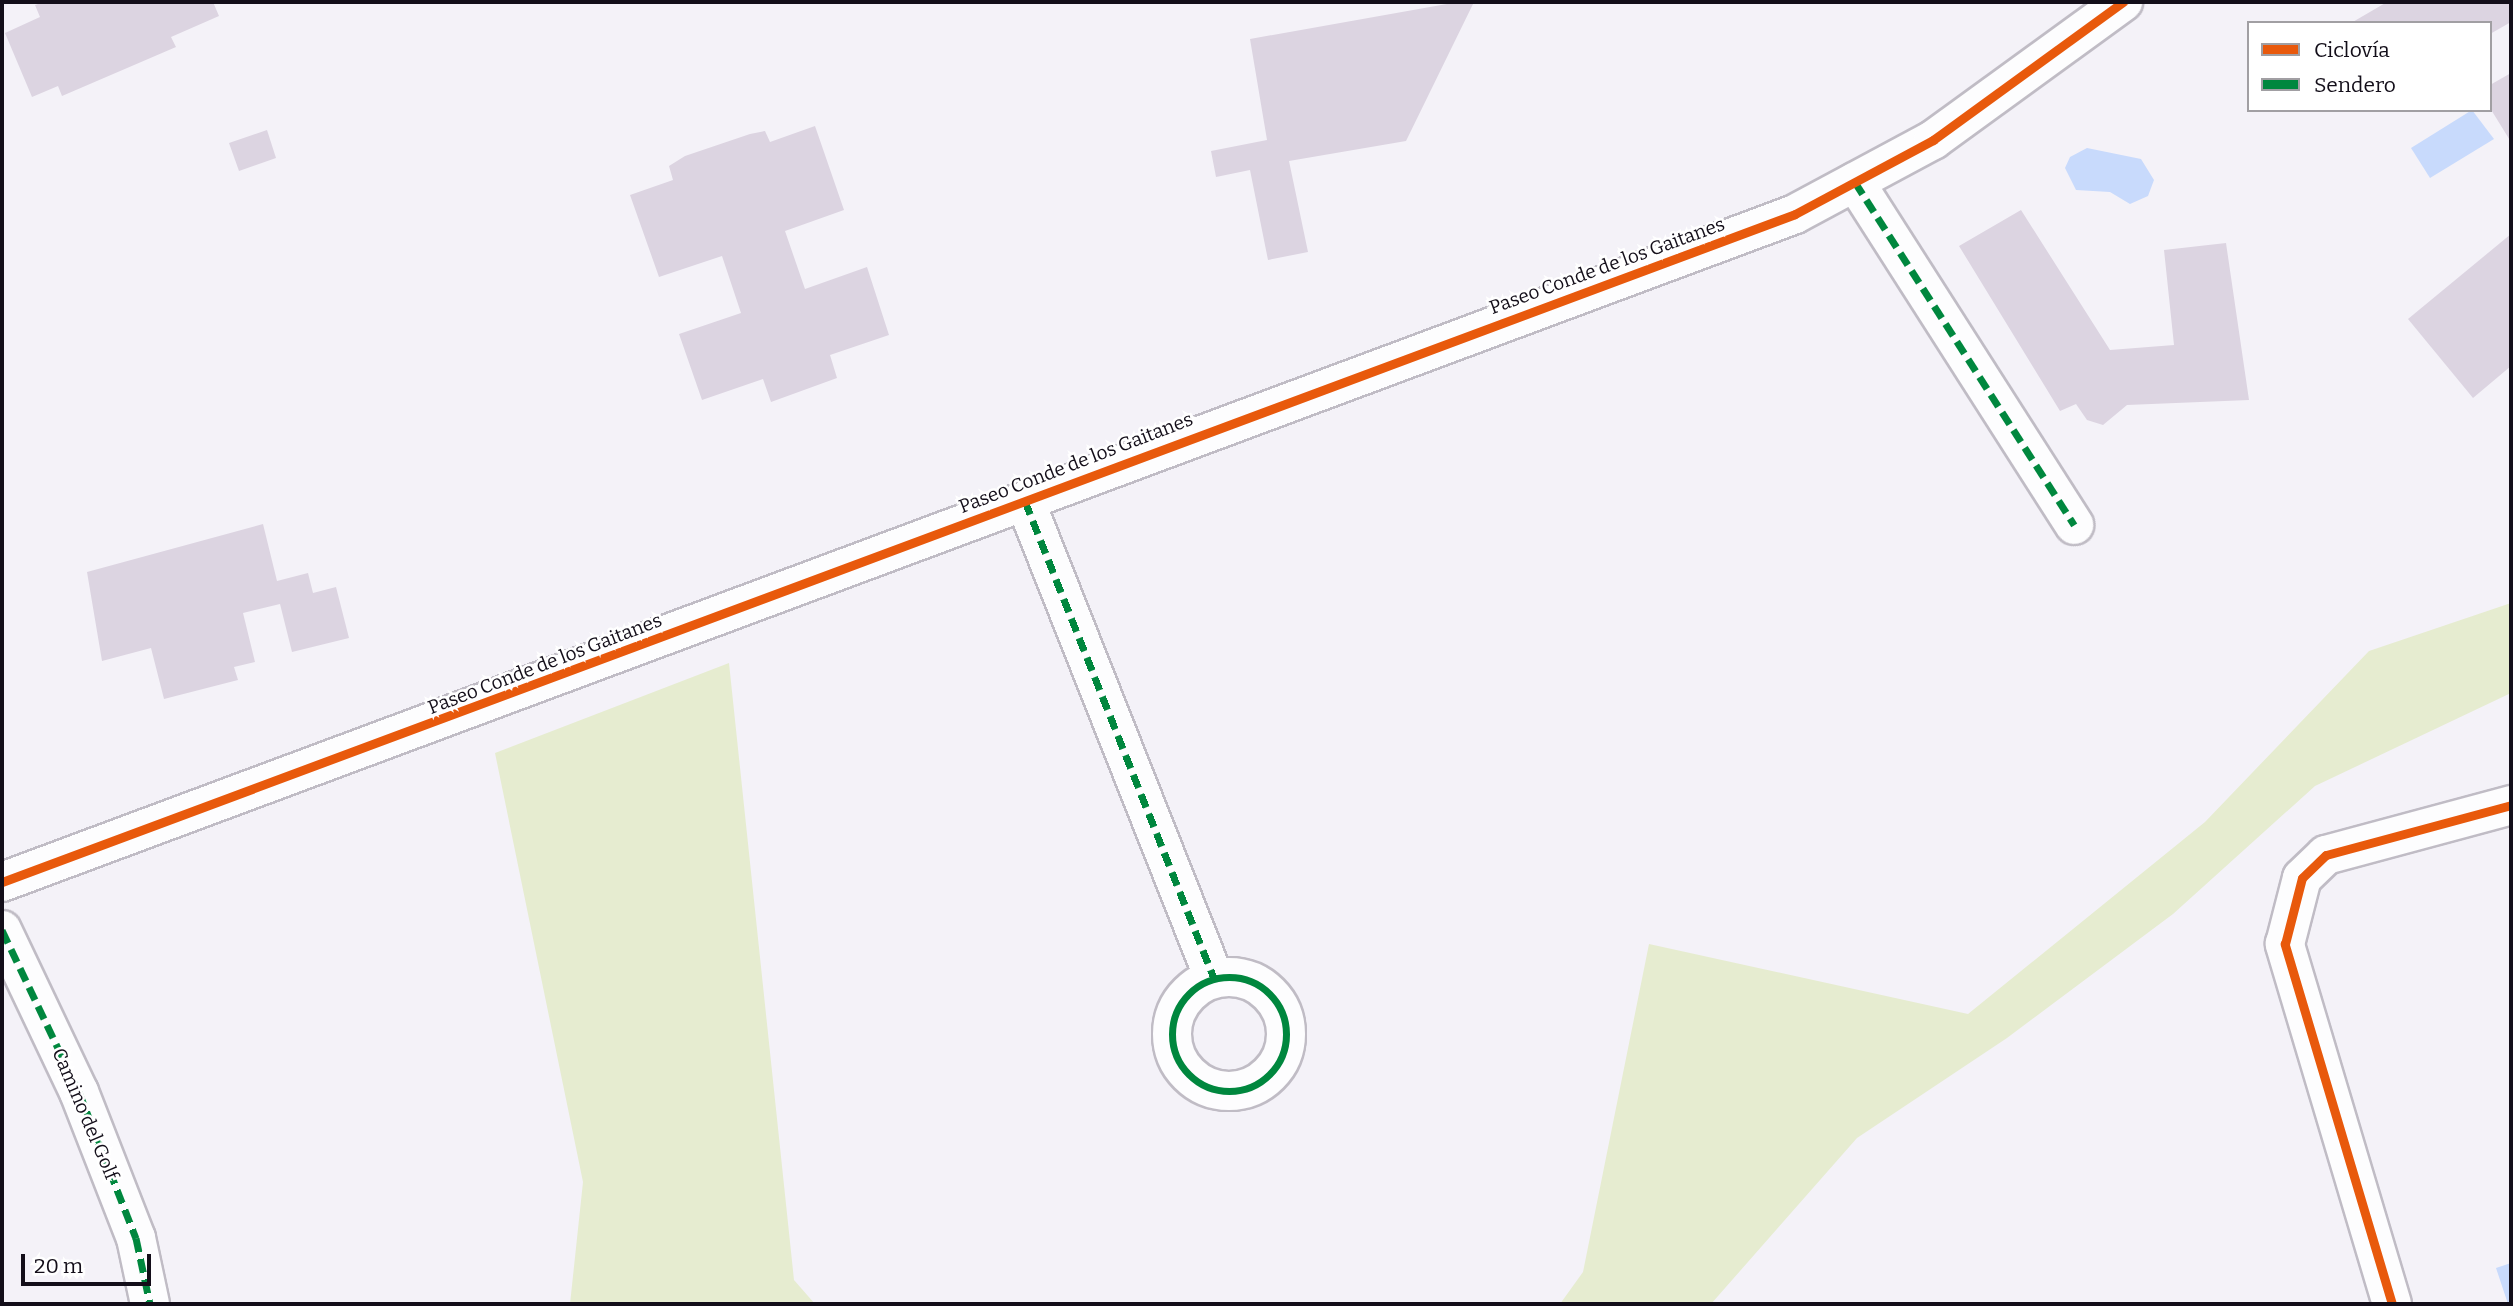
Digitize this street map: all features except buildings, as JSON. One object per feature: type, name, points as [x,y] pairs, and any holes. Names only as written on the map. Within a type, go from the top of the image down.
[{"type":"street","name":"Paseo Conde de los Gaitanes","points":[[2,882],[1795,214],[1933,140],[2123,2]]},
{"type":"street","points":[[1856,182],[2074,525]]},
{"type":"street","points":[[1025,501],[1214,978]]},
{"type":"street","points":[[2392,1304],[2285,944],[2302,878],[2326,855],[2511,805]]},
{"type":"street","name":"Camino del Golf","points":[[2,930],[79,1092],[136,1238],[150,1304]]},
{"type":"green space","points":[[2511,603],[2511,693],[2315,786],[2173,914],[2007,1038],[1857,1138],[1711,1304],[1560,1304],[1583,1272],[1649,944],[1968,1014],[2205,822],[2369,651]]},
{"type":"green space","points":[[729,663],[794,1280],[815,1304],[570,1304],[583,1182],[495,753]]},
{"type":"water","points":[[2469,112],[2474,112],[2494,139],[2430,178],[2411,148]]},
{"type":"water","points":[[2087,148],[2141,159],[2154,180],[2148,196],[2130,204],[2110,192],[2076,190],[2065,168],[2070,157]]},
{"type":"water","points":[[2511,1263],[2511,1304],[2508,1304],[2496,1268]]},
{"type":"marked path","points":[[1855,182],[2074,525]]},
{"type":"marked path","points":[[1025,501],[1214,978]]},
{"type":"marked path","points":[[2,930],[79,1092],[136,1238],[150,1304]]},
{"type":"marked path","points":[[1229,977],[1251,981],[1261,986],[1277,1002],[1282,1012],[1286,1034],[1282,1056],[1277,1066],[1261,1082],[1251,1087],[1229,1091],[1207,1087],[1197,1082],[1181,1066],[1176,1056],[1172,1034],[1176,1012],[1181,1002],[1197,986],[1207,981],[1229,977]]},
{"type":"cycle path","points":[[2,882],[1795,214],[1933,140],[2123,2]]},
{"type":"cycle path","points":[[2392,1304],[2285,944],[2302,878],[2326,855],[2511,805]]}]
